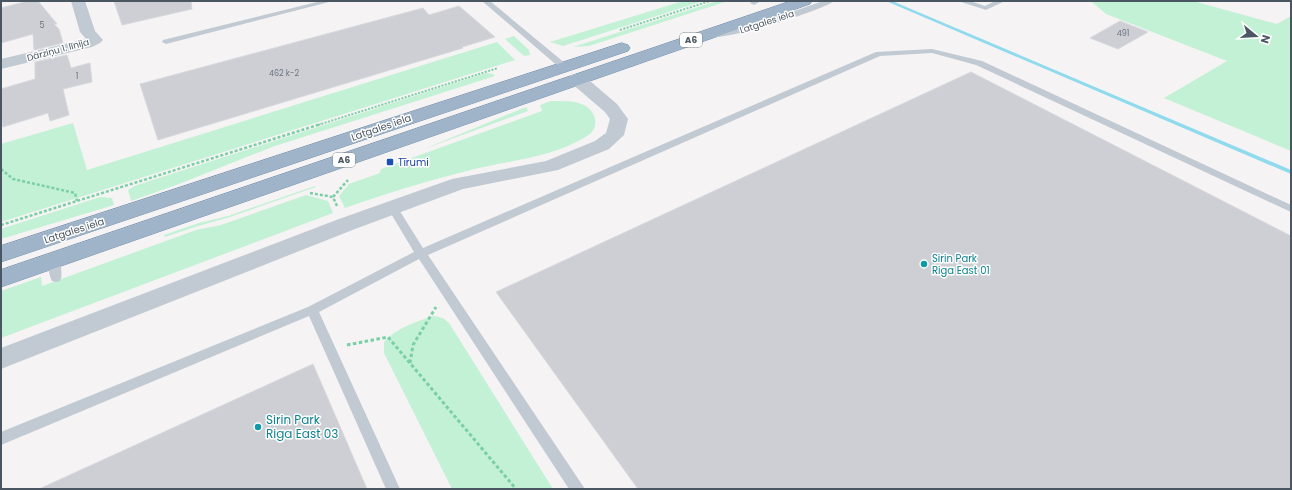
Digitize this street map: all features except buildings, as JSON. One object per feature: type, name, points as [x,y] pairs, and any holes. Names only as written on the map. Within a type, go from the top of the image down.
[{"type":"highway","name":"Latgales iela","points":[[1,254],[570,73],[702,37],[805,1]]},
{"type":"highway","points":[[739,8],[757,2]]},
{"type":"highway","name":"Latgales iela","points":[[1,279],[55,269],[570,73],[633,44]]},
{"type":"street","name":"Dārziņu 1. līnija","points":[[1,64],[87,44],[95,40],[88,32],[78,1]]},
{"type":"street","points":[[1,359],[392,207],[458,183],[551,166],[602,145],[615,135],[619,119],[611,108],[570,73]]},
{"type":"lane","points":[[166,42],[329,1]]},
{"type":"lane","points":[[486,1],[570,73]]},
{"type":"lane","name":"Latgales iela","points":[[702,37],[724,35],[745,30],[830,1]]},
{"type":"lane","points":[[962,1],[986,8],[1001,1]]},
{"type":"lane","points":[[1,439],[312,310],[421,253],[879,54],[932,51],[979,63],[1291,209]]},
{"type":"lane","points":[[392,207],[578,489]]},
{"type":"lane","points":[[312,310],[393,489]]},
{"type":"path","points":[[620,30],[710,1]]},
{"type":"path","points":[[1,226],[500,68]]},
{"type":"path","points":[[1,169],[13,179],[75,193],[77,201]]},
{"type":"path","points":[[307,192],[333,197]]},
{"type":"path","points":[[410,363],[413,345],[446,291]]},
{"type":"path","points":[[329,349],[388,337],[516,489]]},
{"type":"green space","points":[[683,1],[703,1],[563,46],[550,42]]},
{"type":"green space","points":[[717,1],[728,1],[589,46],[573,47]]},
{"type":"green space","points":[[1091,1],[1193,1],[1277,24],[1291,16],[1291,151],[1164,98],[1227,61],[1106,14]]},
{"type":"green space","points":[[514,36],[529,50],[530,55],[524,56],[505,39]]},
{"type":"green space","points":[[497,42],[515,60],[1,222],[1,144],[73,123],[87,170]]},
{"type":"green space","points":[[486,73],[493,74],[495,76],[272,147],[179,184],[131,201],[128,190],[134,186]]},
{"type":"green space","points":[[551,101],[568,101],[584,105],[592,112],[594,116],[594,129],[587,136],[559,150],[436,179],[345,208],[339,196],[349,184],[380,173],[381,169],[542,111],[540,105]]},
{"type":"green space","points":[[526,107],[528,111],[424,149]]},
{"type":"green space","points":[[315,186],[316,187],[227,218],[165,237],[164,235],[199,223],[228,216]]},
{"type":"green space","points":[[306,195],[328,201],[333,213],[1,338],[1,291],[41,277],[42,286],[196,230],[221,225]]},
{"type":"green space","points":[[100,197],[112,198],[114,205],[1,239],[1,229]]},
{"type":"green space","points":[[434,316],[443,318],[449,323],[553,489],[452,489],[384,353],[384,342],[394,333],[414,323]]},
{"type":"waterway","points":[[888,1],[1291,172]]},
{"type":"place","name":"Tīrumi","points":[[390,162]]},
{"type":"place","name":"Sirin Park Riga East 01","points":[[924,264]]},
{"type":"place","name":"Sirin Park Riga East 03","points":[[258,427]]}]
